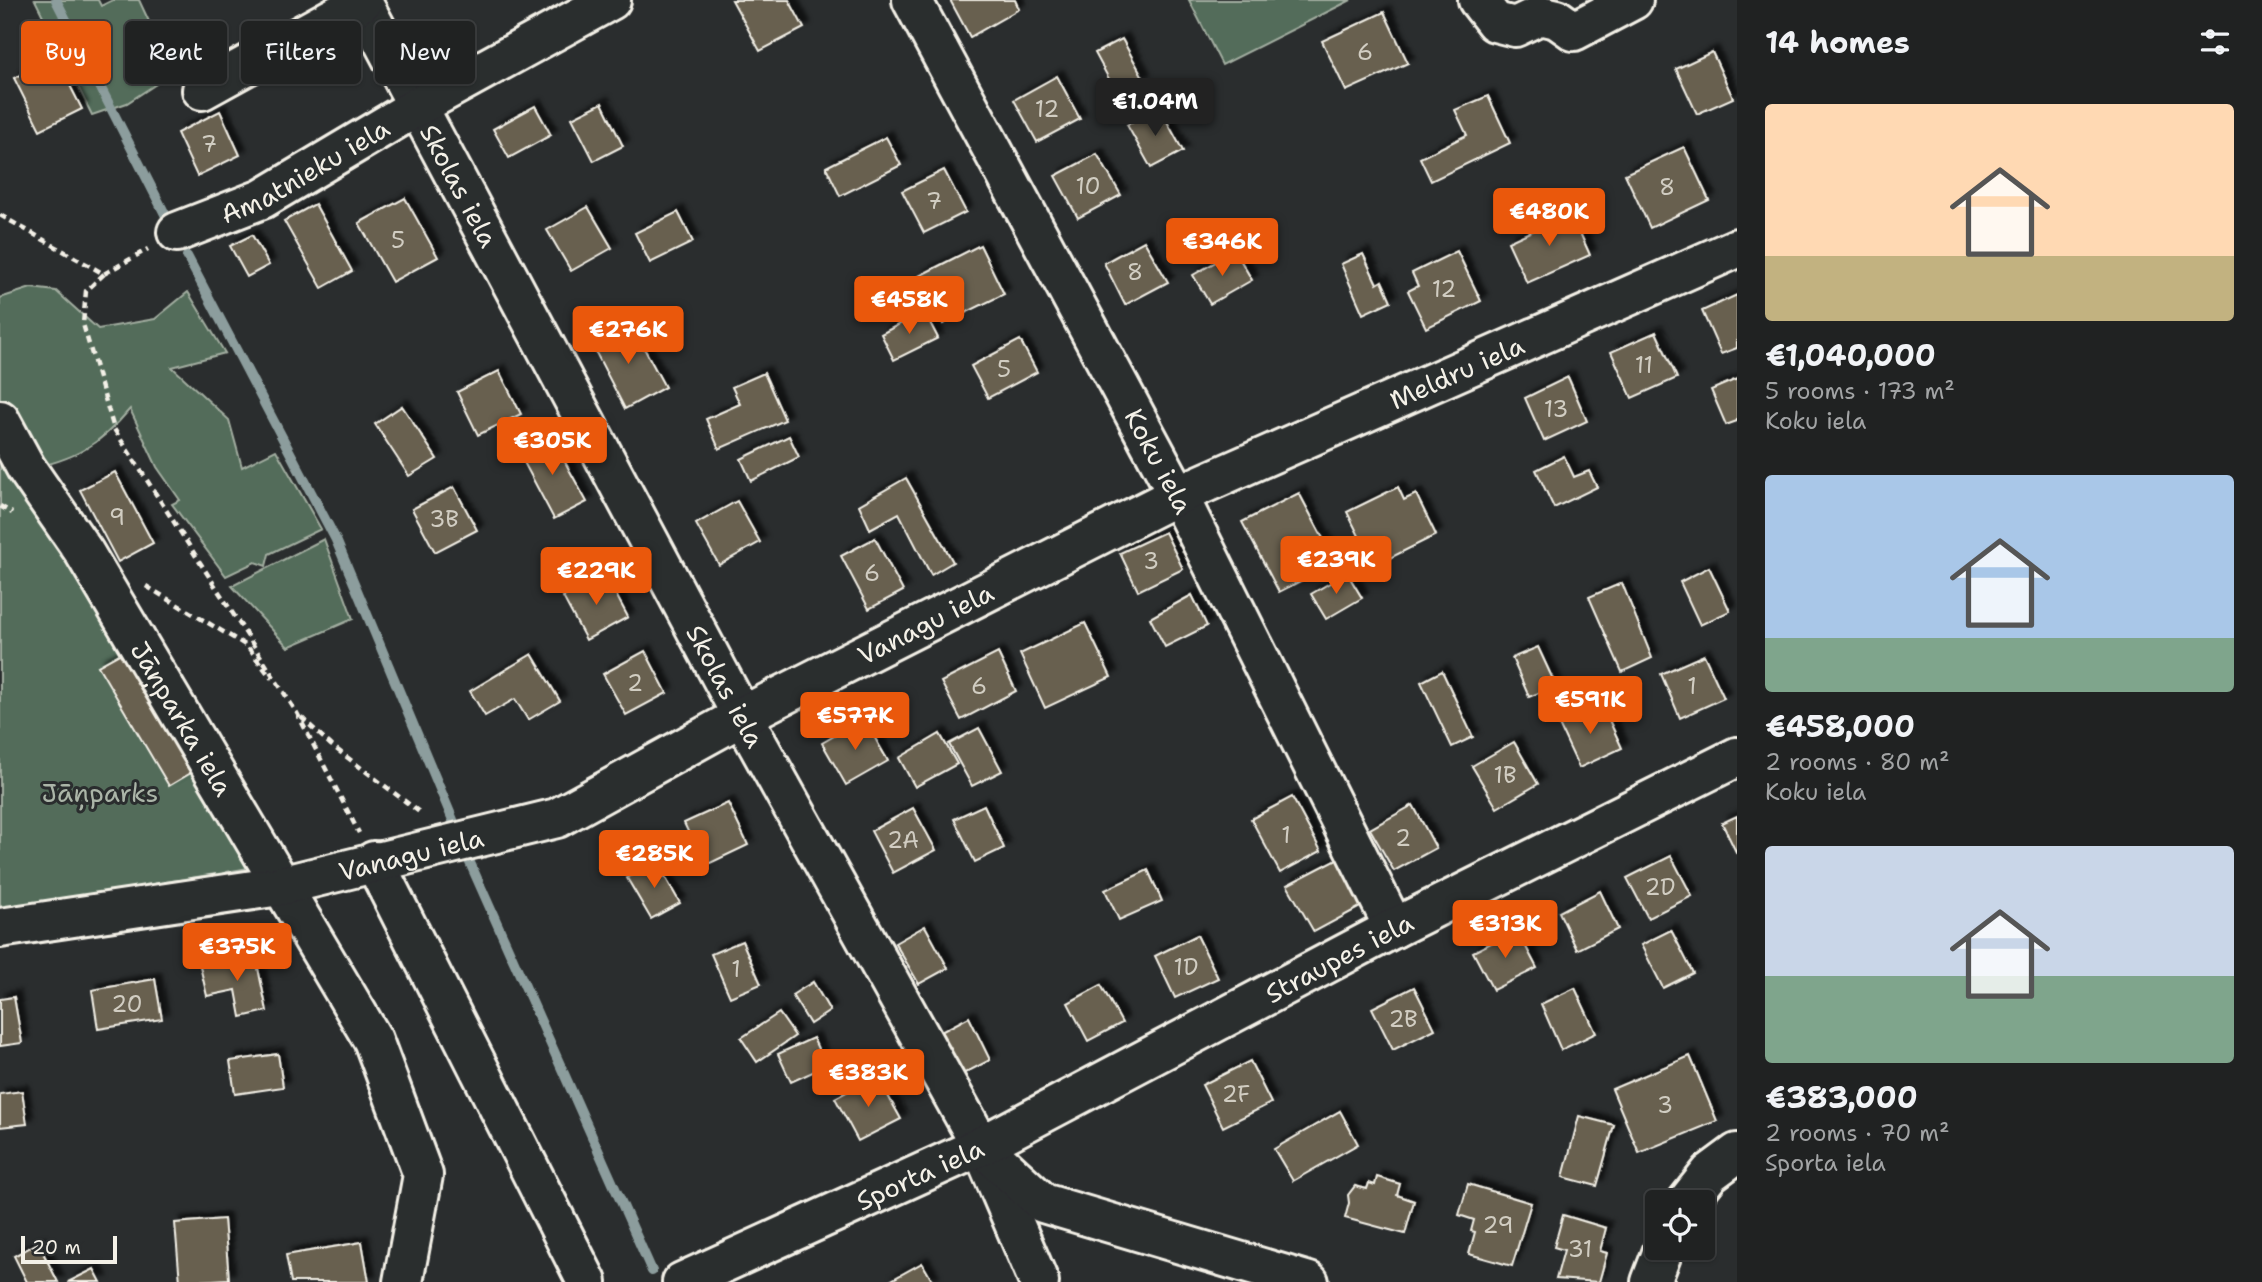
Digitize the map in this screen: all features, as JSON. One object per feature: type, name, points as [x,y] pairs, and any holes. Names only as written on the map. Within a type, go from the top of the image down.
[{"type":"street","name":"Amatnieku iela","points":[[177,232],[262,200],[418,106],[611,0]]},
{"type":"street","name":"Koku iela","points":[[912,0],[1178,495],[1394,928]]},
{"type":"street","points":[[1478,0],[1495,22],[1515,27],[1540,15],[1557,19],[1574,31],[1633,0]]},
{"type":"street","name":"Skolas iela","points":[[361,1],[742,716],[981,1146]]},
{"type":"street","points":[[201,90],[361,1]]},
{"type":"street","name":"Meldru iela","points":[[1178,495],[1737,248]]},
{"type":"street","name":"Jāņparka iela","points":[[0,419],[26,468],[84,552],[373,1040],[423,1175],[402,1282]]},
{"type":"street","name":"Vanagu iela","points":[[0,928],[280,886],[558,818],[742,716],[1178,495]]},
{"type":"street","name":"Straupes iela","points":[[981,1146],[1394,928],[1737,757]]},
{"type":"street","points":[[374,861],[587,1282]]},
{"type":"street","points":[[981,1146],[1039,1282]]},
{"type":"street","name":"Sporta iela","points":[[682,1282],[981,1146],[1043,1203],[1309,1282]]},
{"type":"street","points":[[1697,1190],[1710,1173],[1737,1153]]},
{"type":"street","points":[[1651,1282],[1659,1260]]},
{"type":"path","points":[[0,215],[104,274]]},
{"type":"path","points":[[177,232],[104,274],[86,290],[83,324],[114,429],[297,713],[374,861]]},
{"type":"path","points":[[142,584],[247,646],[297,713],[331,745],[459,842]]},
{"type":"green space","points":[[35,0],[98,0],[101,6],[113,0],[139,0],[149,21],[125,21],[125,84],[156,84],[127,103],[92,115],[77,84],[111,84],[111,21],[45,21]]},
{"type":"green space","points":[[1189,0],[1351,0],[1222,65]]},
{"type":"green space","name":"Jāņparks","points":[[31,288],[56,291],[98,329],[155,319],[188,292],[225,353],[172,367],[229,420],[242,467],[276,450],[321,529],[269,554],[266,566],[255,562],[226,576],[172,504],[180,500],[157,467],[130,409],[107,433],[85,449],[59,461],[27,469],[259,866],[227,872],[219,878],[215,874],[147,885],[143,894],[0,918],[0,298]]},
{"type":"green space","points":[[324,539],[353,619],[288,647],[232,586]]},
{"type":"building","points":[[732,0],[789,0],[804,28],[760,51]]},
{"type":"building","points":[[950,0],[1015,0],[1019,9],[970,37]]},
{"type":"building","points":[[1384,12],[1408,63],[1346,91],[1322,41]]},
{"type":"building","points":[[1122,39],[1144,79],[1117,94],[1095,53]]},
{"type":"building","points":[[1712,52],[1733,98],[1697,114],[1676,69]]},
{"type":"building","points":[[21,75],[21,84],[69,84],[82,109],[40,130],[14,78]]},
{"type":"building","points":[[1057,76],[1080,119],[1037,142],[1014,100]]},
{"type":"building","points":[[1488,96],[1510,143],[1431,181],[1420,158],[1467,135],[1455,110]]},
{"type":"building","points":[[602,103],[623,146],[594,161],[572,118]]},
{"type":"building","points":[[535,106],[551,135],[509,158],[493,129]]},
{"type":"building","points":[[1159,107],[1183,151],[1151,168],[1127,125]]},
{"type":"building","points":[[220,111],[240,155],[197,176],[177,133]]},
{"type":"building","points":[[886,137],[901,165],[840,196],[826,167]]},
{"type":"building","points":[[1684,147],[1709,200],[1650,228],[1625,174]]},
{"type":"building","points":[[1097,154],[1121,195],[1078,218],[1055,176]]},
{"type":"building","points":[[944,170],[966,212],[924,233],[902,191]]},
{"type":"building","points":[[405,198],[438,257],[392,282],[359,223]]},
{"type":"building","points":[[315,204],[352,271],[322,288],[284,221]]},
{"type":"building","points":[[588,207],[612,248],[571,271],[547,230]]},
{"type":"building","points":[[678,212],[693,242],[650,263],[635,233]]},
{"type":"building","points":[[1571,213],[1590,255],[1527,283],[1508,242]]},
{"type":"building","points":[[252,235],[269,265],[247,277],[230,246]]},
{"type":"building","points":[[1144,241],[1168,282],[1125,305],[1104,263]]},
{"type":"building","points":[[980,245],[1004,294],[943,324],[919,276]]},
{"type":"building","points":[[1235,251],[1252,280],[1210,304],[1193,275]]},
{"type":"building","points":[[1457,251],[1481,301],[1426,328],[1408,291],[1418,286],[1412,273]]},
{"type":"building","points":[[1363,254],[1377,284],[1382,281],[1391,301],[1363,314],[1341,264]]},
{"type":"building","points":[[1737,295],[1737,348],[1721,354],[1702,311]]},
{"type":"building","points":[[924,311],[938,338],[894,360],[881,334]]},
{"type":"building","points":[[631,324],[665,387],[625,409],[592,345]]},
{"type":"building","points":[[1656,332],[1677,378],[1632,398],[1611,352]]},
{"type":"building","points":[[1020,340],[1037,372],[988,398],[971,366]]},
{"type":"building","points":[[499,371],[521,414],[478,435],[457,392]]},
{"type":"building","points":[[764,373],[785,420],[719,449],[706,419],[740,404],[732,387]]},
{"type":"building","points":[[1568,377],[1587,421],[1544,441],[1525,398]]},
{"type":"building","points":[[1737,379],[1737,421],[1726,425],[1711,390]]},
{"type":"building","points":[[402,406],[437,459],[409,476],[375,424]]},
{"type":"building","points":[[550,435],[587,502],[554,519],[518,451]]},
{"type":"building","points":[[789,436],[799,457],[751,481],[741,459]]},
{"type":"building","points":[[1564,456],[1574,477],[1589,471],[1597,487],[1554,508],[1536,470]]},
{"type":"building","points":[[115,472],[153,543],[118,562],[80,490]]},
{"type":"building","points":[[906,478],[953,562],[931,575],[899,513],[870,529],[859,505]]},
{"type":"building","points":[[454,487],[477,530],[435,552],[412,509]]},
{"type":"building","points":[[1398,487],[1404,500],[1416,494],[1436,535],[1374,566],[1347,512]]},
{"type":"building","points":[[1299,493],[1336,563],[1279,592],[1242,522]]},
{"type":"building","points":[[737,501],[760,542],[719,565],[696,524]]},
{"type":"building","points":[[1165,532],[1183,569],[1138,591],[1120,553]]},
{"type":"building","points":[[875,538],[903,591],[869,609],[841,556]]},
{"type":"building","points":[[1709,567],[1730,611],[1700,625],[1680,582]]},
{"type":"building","points":[[1347,573],[1362,598],[1326,619],[1311,594]]},
{"type":"building","points":[[605,574],[628,617],[586,640],[563,597]]},
{"type":"building","points":[[1622,583],[1652,658],[1622,672],[1589,597]]},
{"type":"building","points":[[1192,595],[1207,626],[1165,647],[1150,618]]},
{"type":"building","points":[[1085,623],[1111,677],[1045,708],[1020,654]]},
{"type":"building","points":[[1538,647],[1556,686],[1529,697],[1512,658]]},
{"type":"building","points":[[125,651],[196,770],[169,786],[98,666]]},
{"type":"building","points":[[645,651],[667,693],[626,715],[603,674]]},
{"type":"building","points":[[998,653],[1016,691],[961,720],[941,682]]},
{"type":"building","points":[[532,654],[560,701],[528,720],[515,699],[485,716],[470,691]]},
{"type":"building","points":[[1704,655],[1724,698],[1680,718],[1661,674]]},
{"type":"building","points":[[1442,671],[1473,737],[1452,747],[1421,682]]},
{"type":"building","points":[[1602,705],[1622,748],[1579,768],[1559,725]]},
{"type":"building","points":[[864,719],[888,761],[846,785],[822,743]]},
{"type":"building","points":[[979,728],[1002,771],[972,786],[949,744]]},
{"type":"building","points":[[940,734],[957,764],[915,787],[899,758]]},
{"type":"building","points":[[1514,742],[1538,784],[1497,808],[1472,766]]},
{"type":"building","points":[[1292,797],[1321,851],[1280,873],[1251,819]]},
{"type":"building","points":[[728,803],[748,845],[704,866],[684,823]]},
{"type":"building","points":[[984,805],[1004,848],[975,862],[954,819]]},
{"type":"building","points":[[1413,805],[1436,848],[1394,871],[1370,829]]},
{"type":"building","points":[[913,808],[936,850],[893,873],[871,831]]},
{"type":"building","points":[[1737,816],[1737,854],[1722,823]]},
{"type":"building","points":[[1671,856],[1692,896],[1648,918],[1627,878]]},
{"type":"building","points":[[1337,859],[1362,906],[1314,932],[1287,885]]},
{"type":"building","points":[[656,861],[680,903],[651,919],[627,878]]},
{"type":"building","points":[[1148,870],[1162,901],[1119,920],[1105,890]]},
{"type":"building","points":[[1600,891],[1618,929],[1577,950],[1559,912]]},
{"type":"building","points":[[925,926],[948,968],[919,984],[895,943]]},
{"type":"building","points":[[1517,930],[1537,968],[1493,990],[1473,952]]},
{"type":"building","points":[[1671,930],[1693,973],[1663,988],[1641,945]]},
{"type":"building","points":[[1197,935],[1218,978],[1175,998],[1155,956]]},
{"type":"building","points":[[742,941],[761,984],[730,997],[711,954]]},
{"type":"building","points":[[255,954],[267,1011],[241,1017],[236,990],[207,996],[200,966]]},
{"type":"building","points":[[155,979],[162,1019],[98,1029],[92,990]]},
{"type":"building","points":[[813,982],[830,1011],[810,1024],[792,995]]},
{"type":"building","points":[[1101,985],[1122,1023],[1088,1041],[1068,1003]]},
{"type":"building","points":[[1414,987],[1435,1029],[1393,1050],[1372,1008]]},
{"type":"building","points":[[1575,988],[1596,1033],[1561,1050],[1541,1004]]},
{"type":"building","points":[[14,997],[22,1043],[0,1046],[0,999]]},
{"type":"building","points":[[779,1013],[795,1036],[757,1062],[741,1038]]},
{"type":"building","points":[[969,1017],[990,1060],[961,1075],[939,1033]]},
{"type":"building","points":[[813,1038],[826,1066],[791,1082],[778,1054]]},
{"type":"building","points":[[278,1054],[283,1087],[235,1094],[230,1061]]},
{"type":"building","points":[[1690,1056],[1717,1121],[1639,1153],[1612,1089]]},
{"type":"building","points":[[1250,1061],[1271,1103],[1223,1127],[1202,1085]]},
{"type":"building","points":[[877,1076],[901,1119],[858,1141],[835,1098]]},
{"type":"building","points":[[22,1091],[27,1124],[0,1127],[0,1094]]},
{"type":"building","points":[[1340,1111],[1358,1144],[1293,1181],[1274,1149]]},
{"type":"building","points":[[1579,1116],[1614,1125],[1597,1186],[1563,1177]]},
{"type":"building","points":[[1377,1177],[1400,1184],[1397,1195],[1414,1201],[1405,1234],[1345,1218],[1348,1195],[1355,1186],[1367,1189],[1369,1183],[1375,1185]]},
{"type":"building","points":[[1468,1184],[1531,1203],[1512,1266],[1469,1254],[1475,1232],[1471,1231],[1474,1220],[1459,1215]]},
{"type":"building","points":[[1563,1215],[1606,1228],[1600,1251],[1607,1253],[1599,1282],[1556,1279],[1564,1250],[1554,1247]]},
{"type":"building","points":[[224,1219],[229,1279],[180,1282],[175,1223]]},
{"type":"building","points":[[362,1242],[369,1282],[291,1282],[286,1255]]},
{"type":"building","points":[[38,1243],[58,1282],[27,1282],[14,1256]]},
{"type":"building","points":[[922,1263],[933,1282],[888,1282]]},
{"type":"building","points":[[94,1269],[101,1282],[68,1282]]},
{"type":"waterway","points":[[56,0],[168,220]]},
{"type":"waterway","points":[[187,256],[336,540],[453,820]]},
{"type":"waterway","points":[[467,856],[652,1271]]}]
